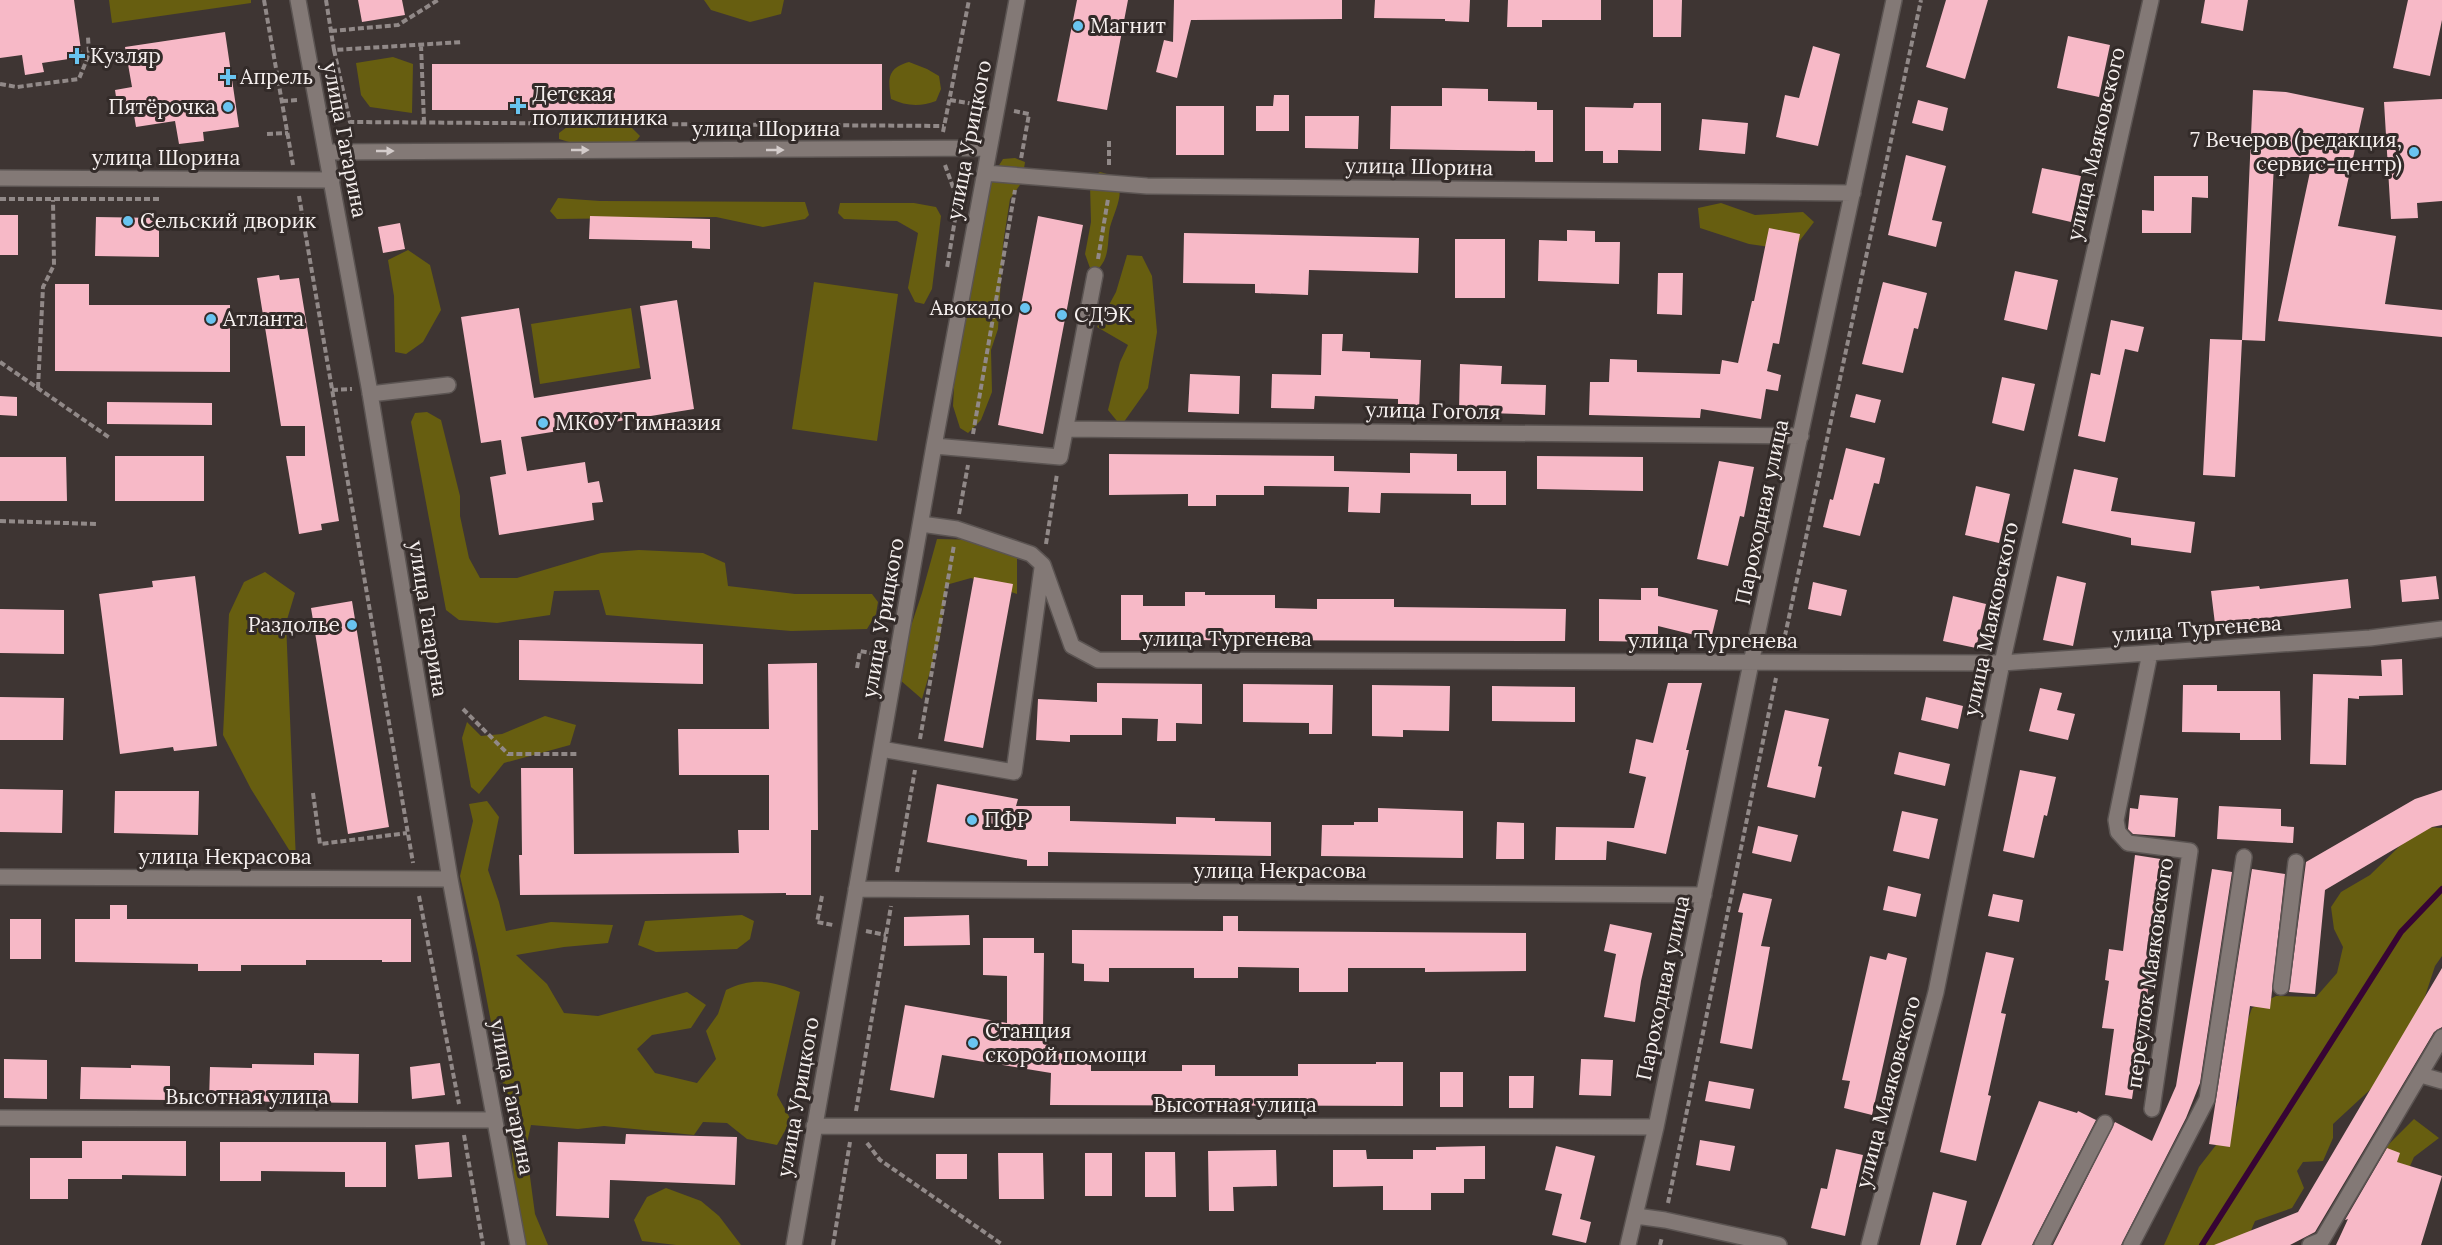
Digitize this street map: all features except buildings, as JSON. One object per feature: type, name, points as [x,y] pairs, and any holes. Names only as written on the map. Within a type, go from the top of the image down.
[{"type":"street","name":"улица Гагарина","points":[[298,0],[370,394],[450,879],[518,1245]]},
{"type":"street","name":"улица Урицкого","points":[[794,1245],[934,446],[1017,0]]},
{"type":"street","name":"Пароходная улица","points":[[1628,1245],[1656,1127],[1751,663],[1894,0]]},
{"type":"street","name":"улица Маяковского","points":[[1869,1245],[1936,992],[2002,663],[2151,0]]},
{"type":"street","name":"улица Шорина","points":[[327,152],[989,148]]},
{"type":"street","name":"улица Шорина","points":[[985,173],[1147,186],[1853,193]]},
{"type":"street","name":"улица Шорина","points":[[0,178],[332,180]]},
{"type":"street","points":[[934,446],[1060,457],[1095,275]]},
{"type":"street","points":[[370,394],[448,385]]},
{"type":"street","name":"улица Гоголя","points":[[1066,429],[1801,436]]},
{"type":"street","points":[[880,749],[1014,772],[1043,565],[1031,554],[957,529],[921,524]]},
{"type":"street","name":"улица Тургенева","points":[[1043,565],[1072,646],[1098,660],[2002,663],[2370,638],[2442,629]]},
{"type":"street","name":"переулок Маяковского","points":[[2150,653],[2116,820],[2118,832],[2127,843],[2190,851],[2152,1109]]},
{"type":"street","points":[[2132,1245],[2207,1099],[2244,857]]},
{"type":"street","points":[[2281,987],[2296,862]]},
{"type":"street","name":"улица Некрасова","points":[[0,877],[450,879]]},
{"type":"street","name":"улица Некрасова","points":[[856,889],[1704,895]]},
{"type":"street","points":[[2317,1243],[2421,1076],[2442,1037]]},
{"type":"street","points":[[2421,1076],[2442,1081]]},
{"type":"street","name":"Высотная улица","points":[[0,1118],[495,1120]]},
{"type":"street","points":[[2042,1245],[2105,1123]]},
{"type":"street","name":"Высотная улица","points":[[814,1126],[1656,1127]]},
{"type":"street","points":[[1636,1216],[1665,1220],[1779,1245]]},
{"type":"path","points":[[264,0],[407,832],[462,1119],[483,1245]]},
{"type":"path","points":[[326,0],[334,50],[350,122],[944,126]]},
{"type":"path","points":[[331,31],[398,25],[438,0]]},
{"type":"path","points":[[946,271],[958,201],[939,149],[969,0]]},
{"type":"path","points":[[1660,1245],[1779,663],[1921,0]]},
{"type":"path","points":[[0,84],[17,87],[79,79],[89,54],[88,37]]},
{"type":"path","points":[[334,50],[463,42]]},
{"type":"path","points":[[421,45],[424,122]]},
{"type":"path","points":[[244,77],[277,73]]},
{"type":"path","points":[[950,100],[1029,114],[957,529]]},
{"type":"path","points":[[267,134],[288,133]]},
{"type":"path","points":[[1101,245],[1110,183],[1109,141]]},
{"type":"path","points":[[38,388],[44,287],[54,265],[53,200]]},
{"type":"path","points":[[0,362],[110,438]]},
{"type":"path","points":[[1043,565],[1060,457]]},
{"type":"path","points":[[0,521],[98,524]]},
{"type":"path","points":[[371,622],[378,621]]},
{"type":"path","points":[[880,655],[882,644]]},
{"type":"path","points":[[857,668],[860,651],[897,658]]},
{"type":"path","points":[[463,709],[508,754],[578,754]]},
{"type":"path","points":[[313,794],[320,844],[407,832]]},
{"type":"path","points":[[817,922],[822,896]]},
{"type":"path","points":[[853,1126],[880,1160],[1003,1245]]},
{"type":"shaded area","points":[[109,0],[251,0],[251,3],[112,23]]},
{"type":"shaded area","points":[[704,0],[784,0],[781,14],[750,22],[711,10]]},
{"type":"shaded area","points":[[393,57],[413,64],[412,113],[370,107],[361,95],[356,63]]},
{"type":"shaded area","points":[[909,62],[939,76],[941,89],[936,101],[913,105],[891,99],[889,86],[891,75],[896,68]]},
{"type":"shaded area","points":[[567,127],[632,128],[640,136],[632,142],[569,142],[559,139],[559,133]]},
{"type":"shaded area","points":[[1015,158],[1025,162],[1022,182],[1010,199],[1003,244],[998,329],[991,350],[992,392],[981,420],[968,433],[960,428],[953,406],[955,368],[989,181],[1003,159]]},
{"type":"shaded area","points":[[1100,172],[1116,181],[1120,194],[1110,227],[1105,258],[1100,267],[1090,268],[1085,254],[1091,222],[1090,185],[1093,176]]},
{"type":"shaded area","points":[[558,198],[600,201],[805,202],[809,215],[805,219],[763,227],[716,217],[557,219],[550,211]]},
{"type":"shaded area","points":[[840,203],[914,203],[936,207],[941,216],[932,289],[924,304],[915,302],[908,288],[918,233],[897,221],[844,219],[838,213]]},
{"type":"shaded area","points":[[1721,203],[1755,215],[1803,212],[1814,222],[1798,243],[1770,247],[1749,244],[1700,228],[1698,208]]},
{"type":"shaded area","points":[[408,250],[430,265],[441,310],[423,342],[406,354],[395,352],[394,296],[388,260]]},
{"type":"shaded area","points":[[1127,255],[1142,256],[1152,276],[1157,332],[1148,388],[1121,426],[1108,410],[1120,362],[1128,345],[1097,327],[1116,292]]},
{"type":"shaded area","points":[[814,282],[898,294],[877,441],[792,429]]},
{"type":"shaded area","points":[[631,308],[640,368],[540,384],[531,324]]},
{"type":"shaded area","points":[[427,412],[441,420],[460,496],[460,516],[469,558],[480,578],[517,578],[601,553],[639,550],[703,553],[725,563],[728,586],[795,594],[872,594],[878,602],[876,614],[867,629],[791,631],[606,615],[599,590],[554,591],[550,615],[497,623],[459,620],[446,610],[411,422],[415,413]]},
{"type":"shaded area","points":[[937,539],[980,540],[1017,556],[1017,594],[971,578],[946,585],[940,637],[922,699],[900,680],[902,653]]},
{"type":"shaded area","points":[[265,572],[295,593],[286,623],[296,861],[251,789],[223,735],[229,614],[244,582]]},
{"type":"shaded area","points":[[545,716],[576,725],[570,745],[504,763],[479,794],[471,787],[462,738],[467,722],[481,736],[502,734]]},
{"type":"shaded area","points":[[487,801],[499,817],[488,870],[506,931],[551,922],[613,925],[608,943],[516,955],[547,984],[564,1013],[598,1016],[687,992],[706,1005],[691,1028],[652,1035],[637,1049],[655,1073],[697,1083],[716,1059],[706,1031],[718,1014],[726,990],[745,983],[763,982],[781,985],[800,992],[777,1095],[791,1120],[777,1145],[747,1139],[727,1123],[703,1122],[694,1135],[604,1126],[578,1129],[531,1125],[526,1147],[535,1214],[548,1245],[519,1245],[509,1116],[478,954],[460,876],[473,821],[469,804]]},
{"type":"shaded area","points":[[2426,827],[2442,828],[2442,956],[2435,966],[2415,1027],[2373,1087],[2333,1124],[2333,1138],[2323,1161],[2303,1162],[2297,1171],[2304,1188],[2292,1208],[2255,1221],[2245,1245],[2164,1245],[2199,1167],[2230,1127],[2239,1098],[2240,1042],[2252,1008],[2276,996],[2316,997],[2337,973],[2343,947],[2334,929],[2331,907],[2341,892],[2370,875],[2407,839]]},
{"type":"shaded area","points":[[742,915],[754,921],[750,939],[737,949],[656,952],[638,945],[645,921]]},
{"type":"shaded area","points":[[2414,1119],[2439,1138],[2414,1157],[2400,1189],[2347,1245],[2387,1146]]},
{"type":"shaded area","points":[[666,1188],[701,1201],[719,1216],[741,1245],[676,1245],[642,1241],[634,1220],[647,1197]]},
{"type":"waterway","points":[[2202,1245],[2401,932],[2442,889]]},
{"type":"place","name":"Магнит","points":[[1078,26]]},
{"type":"place","name":"Кузляр","points":[[77,56]]},
{"type":"place","name":"Апрель","points":[[228,77]]},
{"type":"place","name":"Детская поликлиника","points":[[518,106]]},
{"type":"place","name":"Пятёрочка","points":[[228,107]]},
{"type":"place","name":"7 Вечеров (редакция, сервис-центр)","points":[[2414,152]]},
{"type":"place","name":"Сельский дворик","points":[[128,221]]},
{"type":"place","name":"Авокадо","points":[[1025,308]]},
{"type":"place","name":"СДЭК","points":[[1062,315]]},
{"type":"place","name":"Атланта","points":[[211,319]]},
{"type":"place","name":"МКОУ Гимназия","points":[[543,423]]},
{"type":"place","name":"Раздолье","points":[[352,625]]},
{"type":"place","name":"ПФР","points":[[972,820]]},
{"type":"place","name":"Станция скорой помощи","points":[[973,1043]]}]
